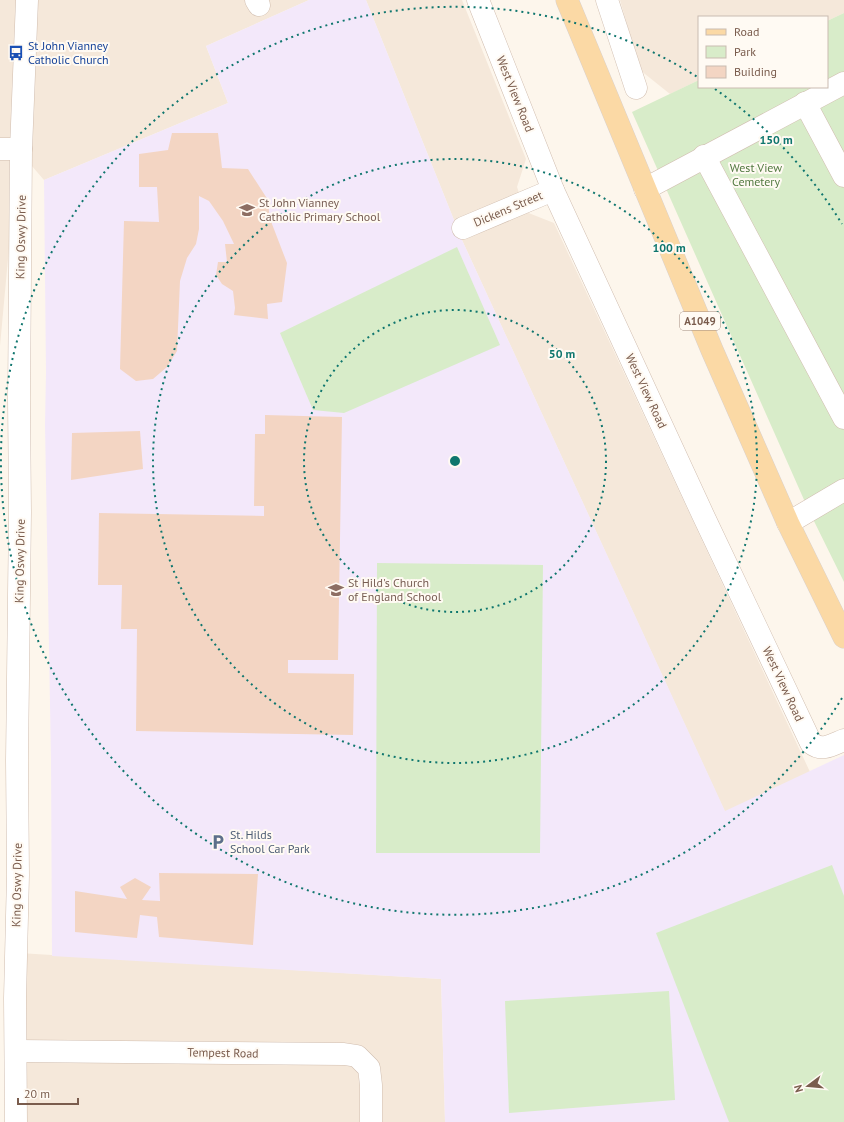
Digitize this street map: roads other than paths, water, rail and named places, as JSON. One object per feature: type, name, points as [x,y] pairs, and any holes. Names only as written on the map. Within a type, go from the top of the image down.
[{"type":"main road","name":"A1049","points":[[567,0],[644,189],[712,350],[788,523],[844,637]]},
{"type":"street","name":"King Oswy Drive","points":[[16,1122],[18,875],[17,760],[10,645],[20,504],[19,399],[22,149],[28,0]]},
{"type":"street","name":"West View Road","points":[[478,0],[553,190],[706,522],[811,742],[817,747],[821,748],[831,746],[844,740]]},
{"type":"street","points":[[607,0],[636,88]]},
{"type":"street","points":[[644,189],[844,83]]},
{"type":"street","points":[[806,103],[844,176]]},
{"type":"street","points":[[0,149],[22,149]]},
{"type":"street","points":[[704,156],[844,418]]},
{"type":"street","name":"Dickens Street","points":[[463,228],[553,190]]},
{"type":"street","points":[[788,523],[844,490]]},
{"type":"street","name":"Tempest Road","points":[[17,1050],[344,1054],[357,1056],[369,1068],[371,1085],[371,1122]]},
{"type":"place","name":"St John Vianney Catholic Church","points":[[16,53]]},
{"type":"place","name":"St John Vianney Catholic Primary School","points":[[247,210]]},
{"type":"place","name":"St Hild's Church of England School","points":[[336,590]]},
{"type":"place","name":"St. Hilds School Car Park","points":[[218,842]]},
{"type":"park label","name":"West View Cemetery","points":[[756,175]]}]
